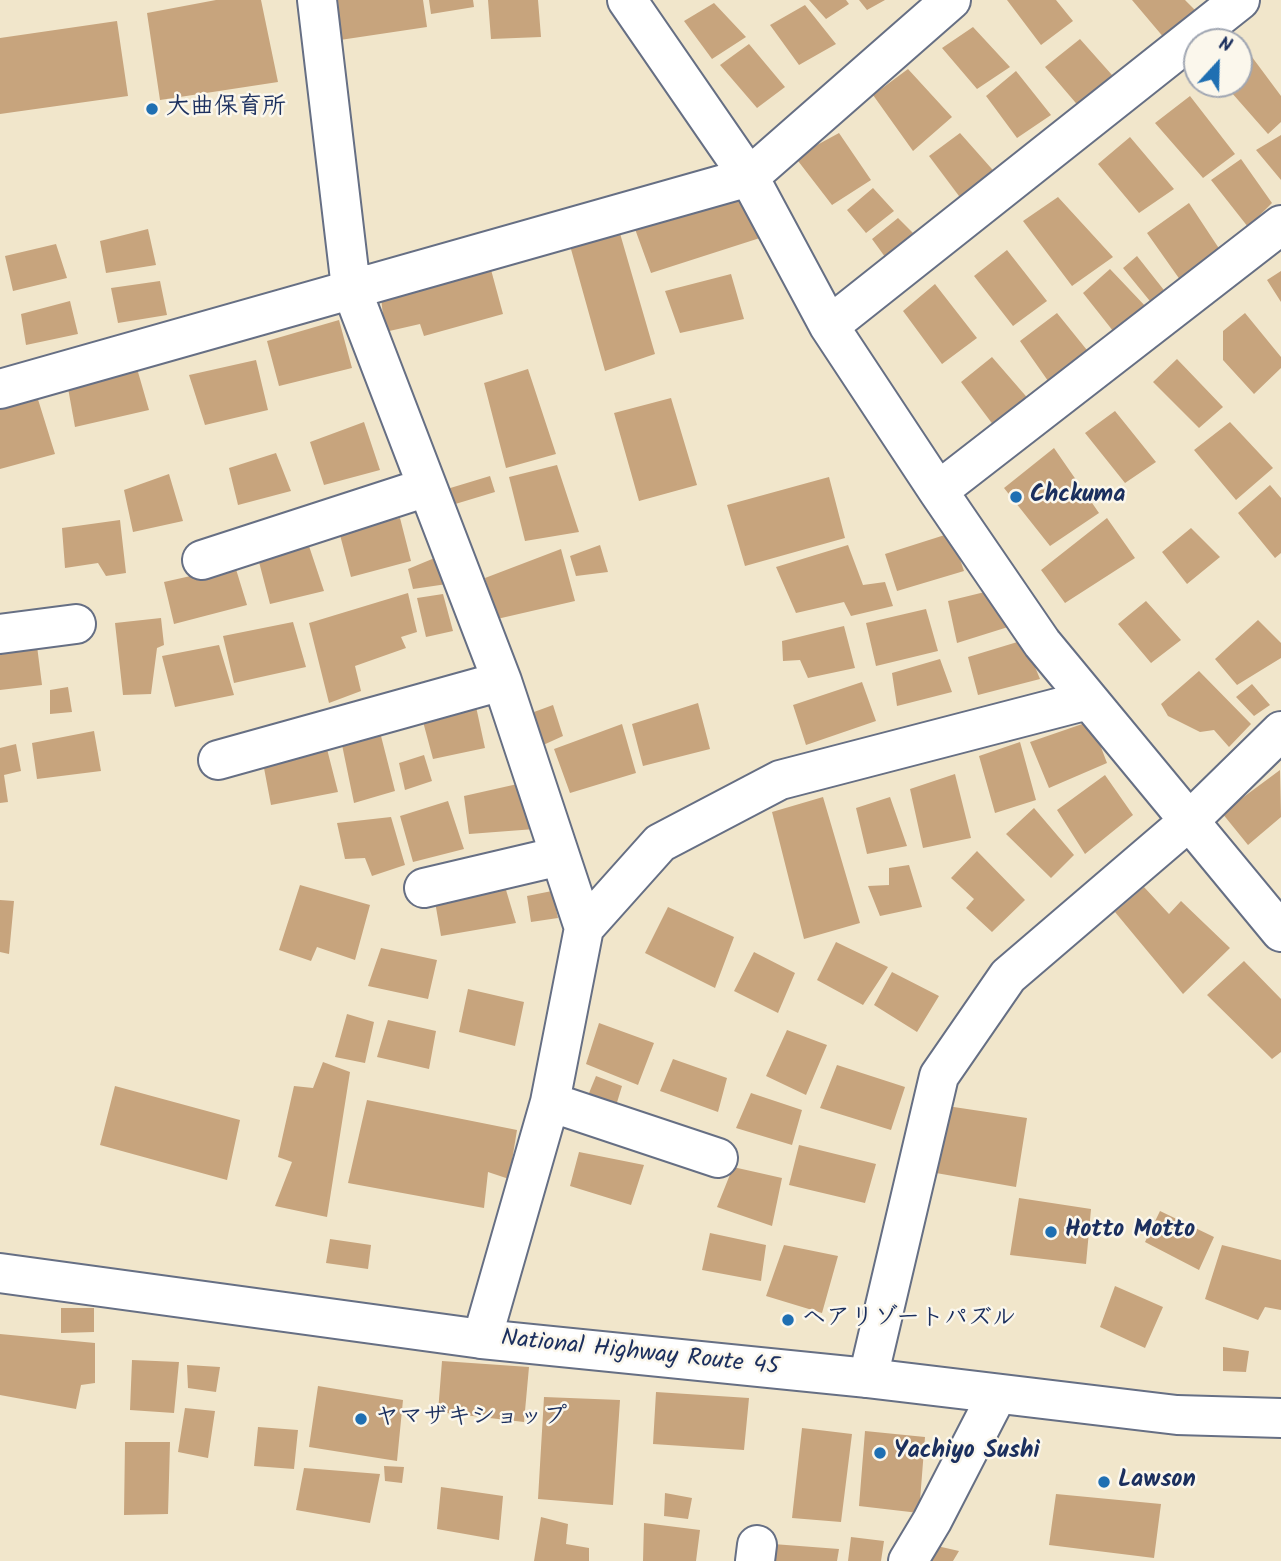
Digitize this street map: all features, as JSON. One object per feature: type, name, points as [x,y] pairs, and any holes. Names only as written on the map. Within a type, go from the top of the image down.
[{"type":"main road","points":[[317,0],[351,288],[502,681],[583,928],[550,1102],[482,1339]]},
{"type":"main road","points":[[0,389],[749,177],[951,0]]},
{"type":"main road","points":[[829,326],[1240,0]]},
{"type":"main road","points":[[643,6],[749,177],[829,326],[1042,643],[1281,932]]},
{"type":"main road","points":[[938,491],[1281,225]]},
{"type":"main road","points":[[202,560],[428,487]]},
{"type":"main road","points":[[0,634],[76,624]]},
{"type":"main road","points":[[218,760],[502,681]]},
{"type":"main road","points":[[583,928],[660,843],[780,780],[1088,700]]},
{"type":"main road","points":[[868,1378],[939,1076],[1008,976],[1189,821],[1281,731]]},
{"type":"main road","points":[[424,888],[560,856]]},
{"type":"main road","points":[[550,1102],[718,1158]]},
{"type":"main road","name":"National Highway Route 45","points":[[0,1273],[482,1339],[868,1378],[1177,1415],[1281,1418]]},
{"type":"main road","points":[[908,1561],[932,1521],[997,1395]]},
{"type":"building","points":[[216,0],[261,0],[278,82],[160,100],[147,13]]},
{"type":"building","points":[[338,0],[423,0],[427,27],[340,40]]},
{"type":"building","points":[[429,0],[473,0],[474,7],[431,14]]},
{"type":"building","points":[[488,0],[538,0],[541,37],[491,39]]},
{"type":"building","points":[[809,0],[846,0],[849,4],[826,19]]},
{"type":"building","points":[[859,0],[885,0],[867,10]]},
{"type":"building","points":[[1007,0],[1056,0],[1073,21],[1041,45]]},
{"type":"building","points":[[1132,0],[1185,0],[1198,13],[1165,39]]},
{"type":"building","points":[[714,3],[746,37],[712,59],[684,21]]},
{"type":"building","points":[[805,5],[836,44],[799,65],[770,25]]},
{"type":"building","points":[[117,21],[128,96],[0,114],[0,38]]},
{"type":"building","points":[[973,27],[1010,67],[977,89],[942,48]]},
{"type":"building","points":[[1080,39],[1120,84],[1081,109],[1045,67]]},
{"type":"building","points":[[749,44],[785,87],[757,108],[720,65]]},
{"type":"building","points":[[1253,58],[1281,96],[1281,122],[1268,134],[1236,98],[1253,98]]},
{"type":"building","points":[[908,69],[952,117],[913,151],[873,95]]},
{"type":"building","points":[[1016,71],[1051,115],[1017,138],[986,96]]},
{"type":"building","points":[[1187,98],[1192,98],[1235,154],[1203,178],[1155,123]]},
{"type":"building","points":[[839,133],[871,180],[832,205],[795,157]]},
{"type":"building","points":[[960,133],[999,177],[965,204],[929,156]]},
{"type":"building","points":[[1281,135],[1281,180],[1256,150]]},
{"type":"building","points":[[1130,137],[1174,189],[1139,213],[1098,164]]},
{"type":"building","points":[[1241,159],[1272,203],[1248,227],[1211,180]]},
{"type":"building","points":[[873,188],[894,211],[866,233],[847,210]]},
{"type":"building","points":[[740,197],[763,237],[651,273],[635,229]]},
{"type":"building","points":[[1058,197],[1113,257],[1072,286],[1023,221]]},
{"type":"building","points":[[1189,203],[1222,253],[1183,284],[1147,233]]},
{"type":"building","points":[[898,218],[917,237],[888,261],[872,239]]},
{"type":"building","points":[[148,229],[156,265],[106,273],[100,241]]},
{"type":"building","points":[[619,230],[655,354],[605,371],[569,242]]},
{"type":"building","points":[[56,244],[67,278],[13,291],[5,256]]},
{"type":"building","points":[[1007,250],[1047,301],[1013,326],[974,276]]},
{"type":"building","points":[[1137,256],[1171,299],[1158,311],[1123,268]]},
{"type":"building","points":[[490,266],[503,314],[424,336],[420,324],[385,332],[381,298]]},
{"type":"building","points":[[1110,269],[1148,309],[1117,336],[1083,293]]},
{"type":"building","points":[[1281,271],[1281,302],[1267,280]]},
{"type":"building","points":[[731,274],[744,319],[680,333],[665,291]]},
{"type":"building","points":[[160,281],[167,315],[118,323],[111,288]]},
{"type":"building","points":[[935,284],[977,338],[942,364],[903,311]]},
{"type":"building","points":[[70,301],[78,334],[26,345],[21,314]]},
{"type":"building","points":[[1057,313],[1095,360],[1053,388],[1020,341]]},
{"type":"building","points":[[1245,313],[1281,357],[1281,368],[1254,394],[1223,360],[1223,331]]},
{"type":"building","points":[[339,320],[352,368],[279,386],[267,341]]},
{"type":"building","points":[[992,357],[1031,402],[997,430],[961,382]]},
{"type":"building","points":[[1177,359],[1223,407],[1199,428],[1153,382]]},
{"type":"building","points":[[256,360],[268,410],[205,425],[189,375]]},
{"type":"building","points":[[136,365],[149,410],[75,427],[68,388]]},
{"type":"building","points":[[528,369],[556,454],[506,468],[484,383]]},
{"type":"building","points":[[36,393],[55,454],[0,469],[0,407]]},
{"type":"building","points":[[671,398],[697,485],[639,501],[614,413]]},
{"type":"building","points":[[1115,411],[1156,462],[1125,483],[1085,433]]},
{"type":"building","points":[[364,422],[380,470],[324,485],[310,442]]},
{"type":"building","points":[[1230,422],[1273,468],[1236,500],[1194,450]]},
{"type":"building","points":[[1054,448],[1099,513],[1050,546],[1004,488]]},
{"type":"building","points":[[276,453],[291,491],[238,505],[229,468]]},
{"type":"building","points":[[557,465],[579,532],[525,541],[509,477]]},
{"type":"building","points":[[169,474],[183,521],[133,532],[124,490]]},
{"type":"building","points":[[490,476],[495,492],[452,505],[447,489]]},
{"type":"building","points":[[829,477],[845,538],[745,566],[727,505]]},
{"type":"building","points":[[1270,485],[1281,498],[1281,553],[1275,558],[1238,513]]},
{"type":"building","points":[[400,518],[411,561],[351,577],[339,531]]},
{"type":"building","points":[[1107,518],[1135,558],[1065,603],[1041,570]]},
{"type":"building","points":[[120,520],[126,573],[106,576],[98,563],[65,568],[62,528]]},
{"type":"building","points":[[1191,528],[1220,557],[1187,584],[1162,552]]},
{"type":"building","points":[[951,533],[964,571],[897,591],[885,554]]},
{"type":"building","points":[[600,545],[608,572],[576,576],[570,556]]},
{"type":"building","points":[[848,545],[863,585],[885,582],[893,606],[851,616],[844,602],[796,613],[776,567]]},
{"type":"building","points":[[309,546],[324,591],[270,604],[259,562]]},
{"type":"building","points":[[561,549],[575,601],[497,619],[485,578]]},
{"type":"building","points":[[437,557],[447,584],[413,589],[408,569]]},
{"type":"building","points":[[235,566],[247,605],[174,624],[164,582]]},
{"type":"building","points":[[993,590],[1008,627],[957,643],[948,601]]},
{"type":"building","points":[[408,593],[417,632],[401,637],[406,648],[355,666],[361,691],[329,703],[309,623]]},
{"type":"building","points":[[443,594],[453,631],[426,637],[417,598]]},
{"type":"building","points":[[1146,601],[1181,640],[1151,663],[1118,624]]},
{"type":"building","points":[[926,609],[938,651],[876,666],[866,623]]},
{"type":"building","points":[[161,618],[164,645],[157,648],[151,694],[123,695],[115,623]]},
{"type":"building","points":[[1258,620],[1281,643],[1281,658],[1237,685],[1215,659]]},
{"type":"building","points":[[293,622],[306,667],[234,683],[223,636]]},
{"type":"building","points":[[844,626],[855,668],[808,678],[800,660],[783,661],[782,641]]},
{"type":"building","points":[[1024,640],[1040,679],[978,695],[968,657]]},
{"type":"building","points":[[219,645],[234,695],[175,707],[162,656]]},
{"type":"building","points":[[37,646],[42,685],[0,690],[0,652]]},
{"type":"building","points":[[940,659],[952,692],[897,706],[892,673]]},
{"type":"building","points":[[1199,671],[1251,724],[1229,747],[1214,730],[1200,732],[1168,716],[1161,704]]},
{"type":"building","points":[[862,682],[876,721],[806,745],[793,705]]},
{"type":"building","points":[[1252,684],[1270,705],[1254,716],[1236,697]]},
{"type":"building","points":[[68,687],[72,712],[50,714],[50,690]]},
{"type":"building","points":[[475,702],[485,748],[433,759],[421,714]]},
{"type":"building","points":[[698,703],[710,749],[643,766],[632,724]]},
{"type":"building","points":[[553,705],[563,736],[541,746],[534,712]]},
{"type":"building","points":[[1091,721],[1107,763],[1049,788],[1030,742]]},
{"type":"building","points":[[622,724],[636,773],[570,793],[554,749]]},
{"type":"building","points":[[94,731],[101,771],[37,779],[32,743]]},
{"type":"building","points":[[380,732],[395,791],[354,803],[341,740]]},
{"type":"building","points":[[1020,742],[1036,800],[995,813],[979,756]]},
{"type":"building","points":[[16,744],[21,771],[4,775],[8,802],[0,803],[0,748]]},
{"type":"building","points":[[327,749],[338,792],[271,805],[264,768]]},
{"type":"building","points":[[424,755],[432,781],[405,790],[399,763]]},
{"type":"building","points":[[1280,770],[1281,817],[1248,845],[1222,813]]},
{"type":"building","points":[[955,774],[971,838],[923,848],[910,789]]},
{"type":"building","points":[[1105,775],[1133,815],[1085,854],[1057,810]]},
{"type":"building","points":[[522,783],[535,829],[469,834],[464,796]]},
{"type":"building","points":[[823,797],[860,923],[804,939],[772,812]]},
{"type":"building","points":[[890,797],[907,846],[867,854],[856,808]]},
{"type":"building","points":[[448,801],[464,849],[413,862],[400,816]]},
{"type":"building","points":[[1034,808],[1074,855],[1051,878],[1006,834]]},
{"type":"building","points":[[391,817],[405,865],[372,876],[365,858],[345,859],[337,823]]},
{"type":"building","points":[[977,851],[1025,900],[992,932],[966,908],[974,899],[951,878]]},
{"type":"building","points":[[909,865],[922,907],[880,916],[868,886],[889,885],[889,868]]},
{"type":"building","points":[[503,880],[516,923],[441,936],[434,896]]},
{"type":"building","points":[[300,885],[370,905],[355,960],[317,947],[311,961],[279,950]]},
{"type":"building","points":[[1144,887],[1169,914],[1181,901],[1230,948],[1183,994],[1115,912]]},
{"type":"building","points":[[552,891],[558,918],[531,922],[527,896]]},
{"type":"building","points":[[0,900],[14,901],[9,954],[0,952]]},
{"type":"building","points":[[668,907],[734,937],[715,988],[645,953]]},
{"type":"building","points":[[836,942],[888,967],[863,1005],[817,980]]},
{"type":"building","points":[[381,948],[437,960],[428,999],[368,986]]},
{"type":"building","points":[[754,952],[795,973],[778,1013],[734,991]]},
{"type":"building","points":[[1244,961],[1281,999],[1281,1052],[1272,1059],[1207,995]]},
{"type":"building","points":[[892,972],[939,996],[917,1032],[874,1005]]},
{"type":"building","points":[[468,989],[524,1002],[515,1046],[459,1032]]},
{"type":"building","points":[[347,1014],[374,1022],[365,1063],[335,1057]]},
{"type":"building","points":[[388,1020],[436,1031],[429,1069],[377,1057]]},
{"type":"building","points":[[599,1023],[654,1043],[638,1085],[586,1064]]},
{"type":"building","points":[[787,1030],[827,1045],[806,1095],[766,1076]]},
{"type":"building","points":[[673,1059],[727,1078],[718,1112],[660,1091]]},
{"type":"building","points":[[323,1062],[350,1072],[327,1217],[275,1206],[292,1162],[278,1157],[294,1086],[313,1088]]},
{"type":"building","points":[[837,1065],[905,1087],[891,1130],[820,1108]]},
{"type":"building","points":[[596,1076],[622,1086],[615,1109],[587,1098]]},
{"type":"building","points":[[115,1086],[240,1120],[227,1180],[100,1145]]},
{"type":"building","points":[[751,1093],[802,1110],[792,1145],[736,1128]]},
{"type":"building","points":[[367,1100],[517,1130],[509,1179],[488,1172],[484,1208],[348,1183]]},
{"type":"building","points":[[947,1106],[1027,1118],[1016,1187],[936,1173]]},
{"type":"building","points":[[799,1145],[876,1164],[865,1203],[789,1185]]},
{"type":"building","points":[[579,1152],[644,1165],[631,1205],[570,1186]]},
{"type":"building","points":[[733,1167],[782,1178],[772,1226],[717,1207]]},
{"type":"building","points":[[1019,1198],[1091,1209],[1086,1264],[1010,1255]]},
{"type":"building","points":[[1160,1211],[1214,1237],[1199,1270],[1145,1242]]},
{"type":"building","points":[[710,1233],[766,1245],[761,1281],[702,1270]]},
{"type":"building","points":[[330,1239],[371,1245],[368,1269],[326,1263]]},
{"type":"building","points":[[784,1245],[838,1256],[822,1313],[766,1296]]},
{"type":"building","points":[[1222,1245],[1281,1260],[1281,1310],[1265,1307],[1258,1320],[1205,1299]]},
{"type":"building","points":[[1115,1286],[1163,1307],[1145,1348],[1100,1327]]},
{"type":"building","points":[[61,1308],[94,1308],[94,1332],[61,1333]]},
{"type":"building","points":[[0,1334],[95,1343],[95,1383],[81,1385],[76,1409],[0,1395]]},
{"type":"building","points":[[1223,1347],[1249,1351],[1246,1372],[1223,1371]]},
{"type":"building","points":[[132,1360],[179,1362],[174,1413],[130,1410]]},
{"type":"building","points":[[442,1361],[529,1367],[524,1422],[438,1412]]},
{"type":"building","points":[[187,1365],[220,1367],[216,1392],[188,1388]]},
{"type":"building","points":[[318,1386],[403,1400],[397,1461],[309,1447]]},
{"type":"building","points":[[656,1392],[749,1398],[744,1450],[653,1444]]},
{"type":"building","points":[[544,1397],[620,1400],[613,1505],[538,1499]]},
{"type":"building","points":[[185,1408],[215,1411],[208,1458],[178,1452]]},
{"type":"building","points":[[258,1427],[298,1430],[294,1469],[254,1466]]},
{"type":"building","points":[[802,1428],[852,1434],[841,1522],[792,1518]]},
{"type":"building","points":[[865,1431],[925,1437],[919,1513],[859,1506]]},
{"type":"building","points":[[125,1442],[170,1442],[168,1514],[124,1515]]},
{"type":"building","points":[[384,1466],[404,1467],[402,1483],[385,1481]]},
{"type":"building","points":[[304,1468],[380,1474],[370,1523],[296,1510]]},
{"type":"building","points":[[441,1487],[503,1496],[499,1540],[437,1529]]},
{"type":"building","points":[[665,1493],[692,1498],[688,1519],[664,1516]]},
{"type":"building","points":[[1056,1494],[1161,1504],[1154,1558],[1049,1545]]},
{"type":"building","points":[[541,1517],[568,1524],[566,1544],[589,1548],[589,1561],[534,1561]]},
{"type":"building","points":[[644,1523],[700,1530],[696,1561],[643,1561]]},
{"type":"building","points":[[851,1537],[884,1541],[881,1561],[848,1561]]},
{"type":"building","points":[[773,1544],[839,1549],[837,1561],[771,1561]]},
{"type":"building","points":[[937,1546],[959,1551],[953,1561],[928,1561]]},
{"type":"place","name":"大曲保育所","points":[[152,109]]},
{"type":"place","name":"Chckuma","points":[[1016,497]]},
{"type":"place","name":"Hotto Motto","points":[[1051,1232]]},
{"type":"place","name":"ヘアリゾートパズル","points":[[788,1320]]},
{"type":"place","name":"ヤマザキショップ","points":[[361,1419]]},
{"type":"place","name":"Yachiyo Sushi","points":[[880,1453]]},
{"type":"place","name":"Lawson","points":[[1104,1482]]}]
